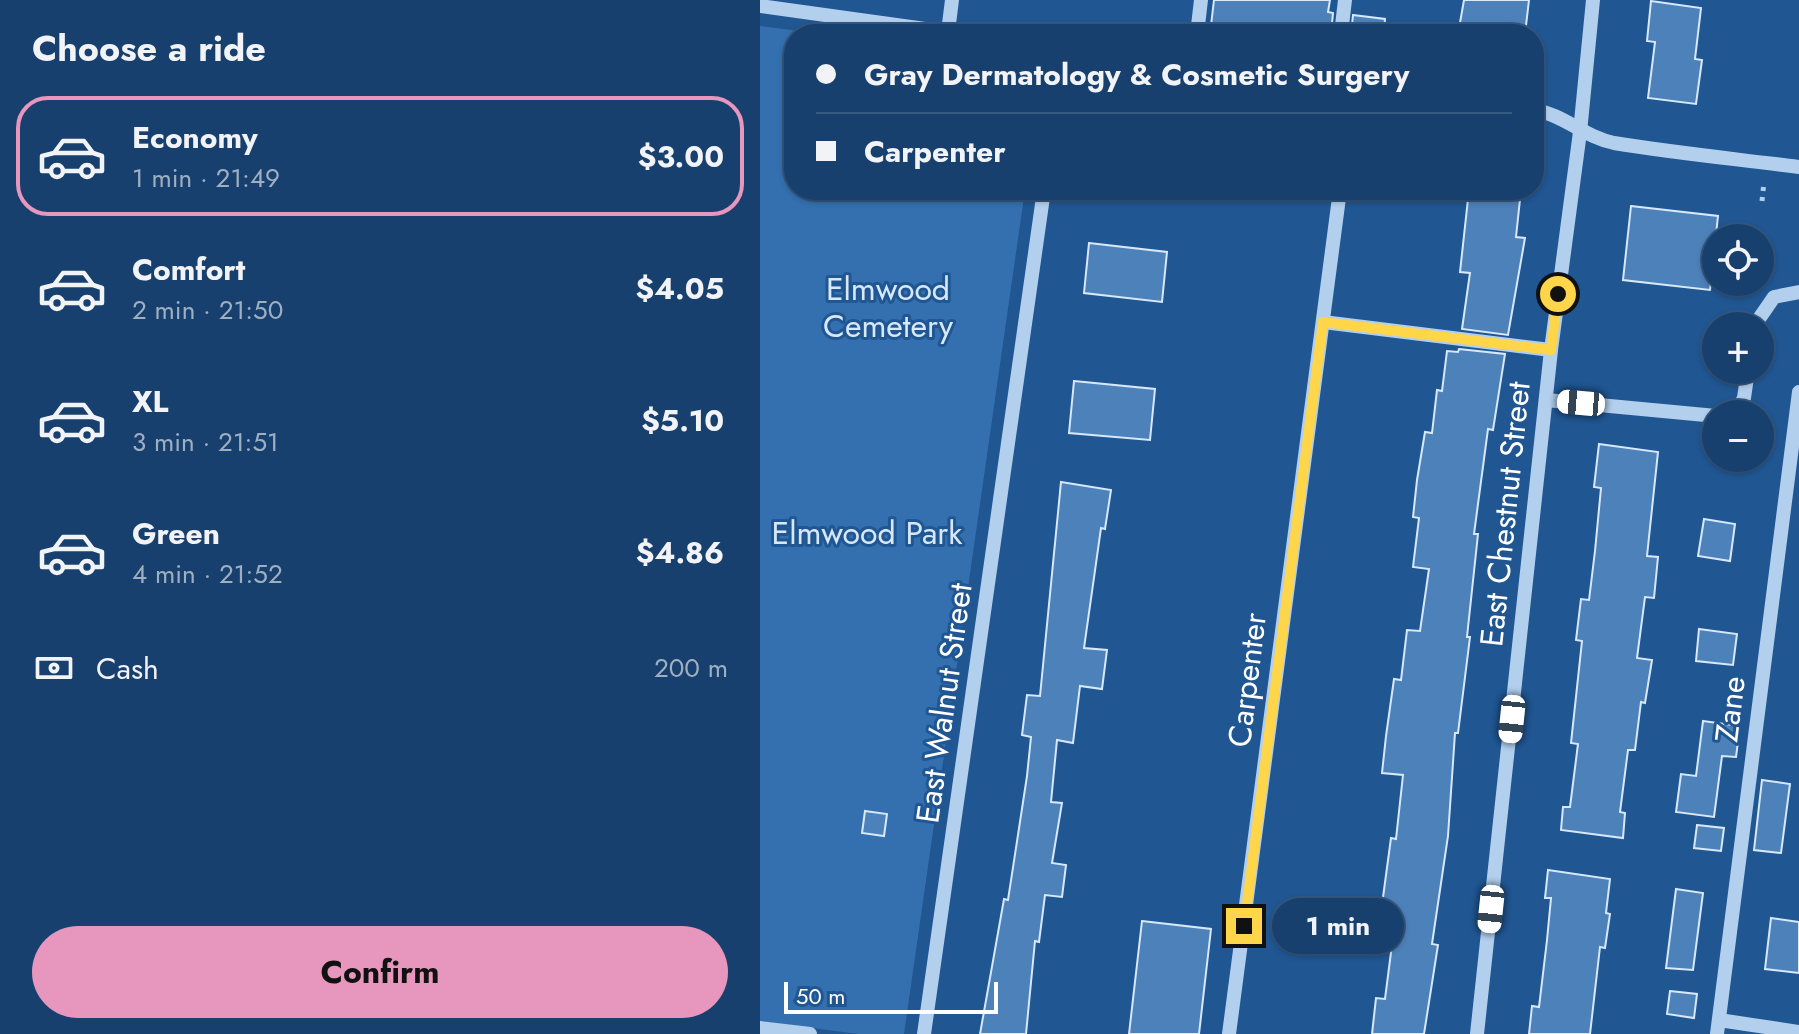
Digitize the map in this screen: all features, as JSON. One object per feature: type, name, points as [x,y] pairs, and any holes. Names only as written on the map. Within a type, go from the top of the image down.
[{"type":"street","points":[[952,0],[953,24]]},
{"type":"street","points":[[1198,24],[1201,0]]},
{"type":"street","points":[[1342,24],[1345,0]]},
{"type":"street","name":"East Chestnut Street","points":[[1477,1034],[1551,350],[1580,132],[1593,0]]},
{"type":"street","points":[[760,6],[889,24]]},
{"type":"street","points":[[1544,112],[1552,113],[1580,132],[1611,142],[1799,167]]},
{"type":"street","name":"East Walnut Street","points":[[924,1034],[1043,200]]},
{"type":"street","name":"Carpenter","points":[[1229,1034],[1339,200]]},
{"type":"street","points":[[1764,312],[1774,297],[1799,292]]},
{"type":"street","points":[[1323,322],[1551,350]]},
{"type":"street","name":"Zane","points":[[1718,1027],[1799,392]]},
{"type":"street","points":[[1546,400],[1702,415]]},
{"type":"street","points":[[1718,1027],[1799,1032]]},
{"type":"street","points":[[760,1028],[810,1034]]},
{"type":"green space","name":"Elmwood Park","points":[[760,26],[784,29],[784,200],[1024,200],[904,1034],[858,1034],[760,1021]]},
{"type":"building","points":[[1214,0],[1330,0],[1328,12],[1333,13],[1332,24],[1211,24]]},
{"type":"building","points":[[1464,0],[1529,0],[1526,24],[1460,24]]},
{"type":"building","points":[[1651,1],[1701,8],[1695,59],[1702,60],[1696,104],[1648,98],[1655,42],[1647,41]]},
{"type":"building","points":[[1353,15],[1385,19],[1385,24],[1352,24]]},
{"type":"building","points":[[1468,200],[1520,200],[1516,237],[1525,238],[1508,335],[1462,329],[1470,273],[1460,272]]},
{"type":"building","points":[[1631,206],[1718,216],[1717,224],[1702,224],[1702,289],[1623,280]]},
{"type":"building","points":[[1089,243],[1167,252],[1162,302],[1084,293]]},
{"type":"building","points":[[1459,349],[1505,354],[1493,430],[1488,429],[1474,534],[1478,534],[1467,637],[1470,637],[1458,733],[1455,733],[1448,836],[1432,944],[1438,945],[1424,1034],[1372,1034],[1376,998],[1385,999],[1394,929],[1379,927],[1391,838],[1396,839],[1403,775],[1382,773],[1386,736],[1394,679],[1401,680],[1407,630],[1420,631],[1429,569],[1413,567],[1419,518],[1413,517],[1417,480],[1425,432],[1432,433],[1437,390],[1442,391],[1447,351],[1458,352]]},
{"type":"building","points":[[1074,381],[1155,389],[1150,440],[1069,433]]},
{"type":"building","points":[[1599,444],[1658,452],[1647,556],[1658,557],[1654,598],[1645,597],[1637,658],[1652,660],[1645,703],[1641,702],[1635,750],[1628,750],[1620,812],[1625,813],[1623,838],[1561,830],[1563,807],[1570,807],[1578,744],[1571,743],[1582,641],[1576,640],[1581,599],[1589,600],[1595,551],[1601,488],[1594,487]]},
{"type":"building","points":[[1061,482],[1111,490],[1105,529],[1101,528],[1084,648],[1107,650],[1102,689],[1080,686],[1073,743],[1057,740],[1051,802],[1062,803],[1052,863],[1066,865],[1062,897],[1045,895],[1039,942],[1035,941],[1026,1034],[980,1034],[1004,899],[1008,900],[1027,776],[1031,737],[1022,735],[1027,695],[1040,696]]},
{"type":"building","points":[[1704,519],[1735,524],[1730,561],[1698,556]]},
{"type":"building","points":[[1699,629],[1737,634],[1733,665],[1696,661]]},
{"type":"building","points":[[1703,721],[1740,726],[1736,757],[1722,756],[1714,817],[1676,812],[1681,774],[1696,776]]},
{"type":"building","points":[[1762,780],[1790,784],[1781,853],[1754,850]]},
{"type":"building","points":[[865,811],[887,814],[884,836],[862,833]]},
{"type":"building","points":[[1697,825],[1724,828],[1721,851],[1694,848]]},
{"type":"building","points":[[1548,870],[1610,879],[1606,913],[1610,914],[1605,948],[1600,947],[1590,1034],[1529,1034],[1532,1006],[1539,1007],[1547,940],[1551,898],[1545,898]]},
{"type":"building","points":[[1676,889],[1703,893],[1693,970],[1666,968]]},
{"type":"building","points":[[1771,918],[1799,922],[1799,973],[1765,969]]},
{"type":"building","points":[[1142,921],[1211,929],[1199,1034],[1129,1034]]},
{"type":"building","points":[[1670,991],[1697,994],[1694,1018],[1667,1014]]},
{"type":"route","points":[[1244,926],[1284,598],[1323,322],[1551,350],[1558,294]]},
{"type":"park label","name":"Elmwood Cemetery","points":[[888,308]]}]
